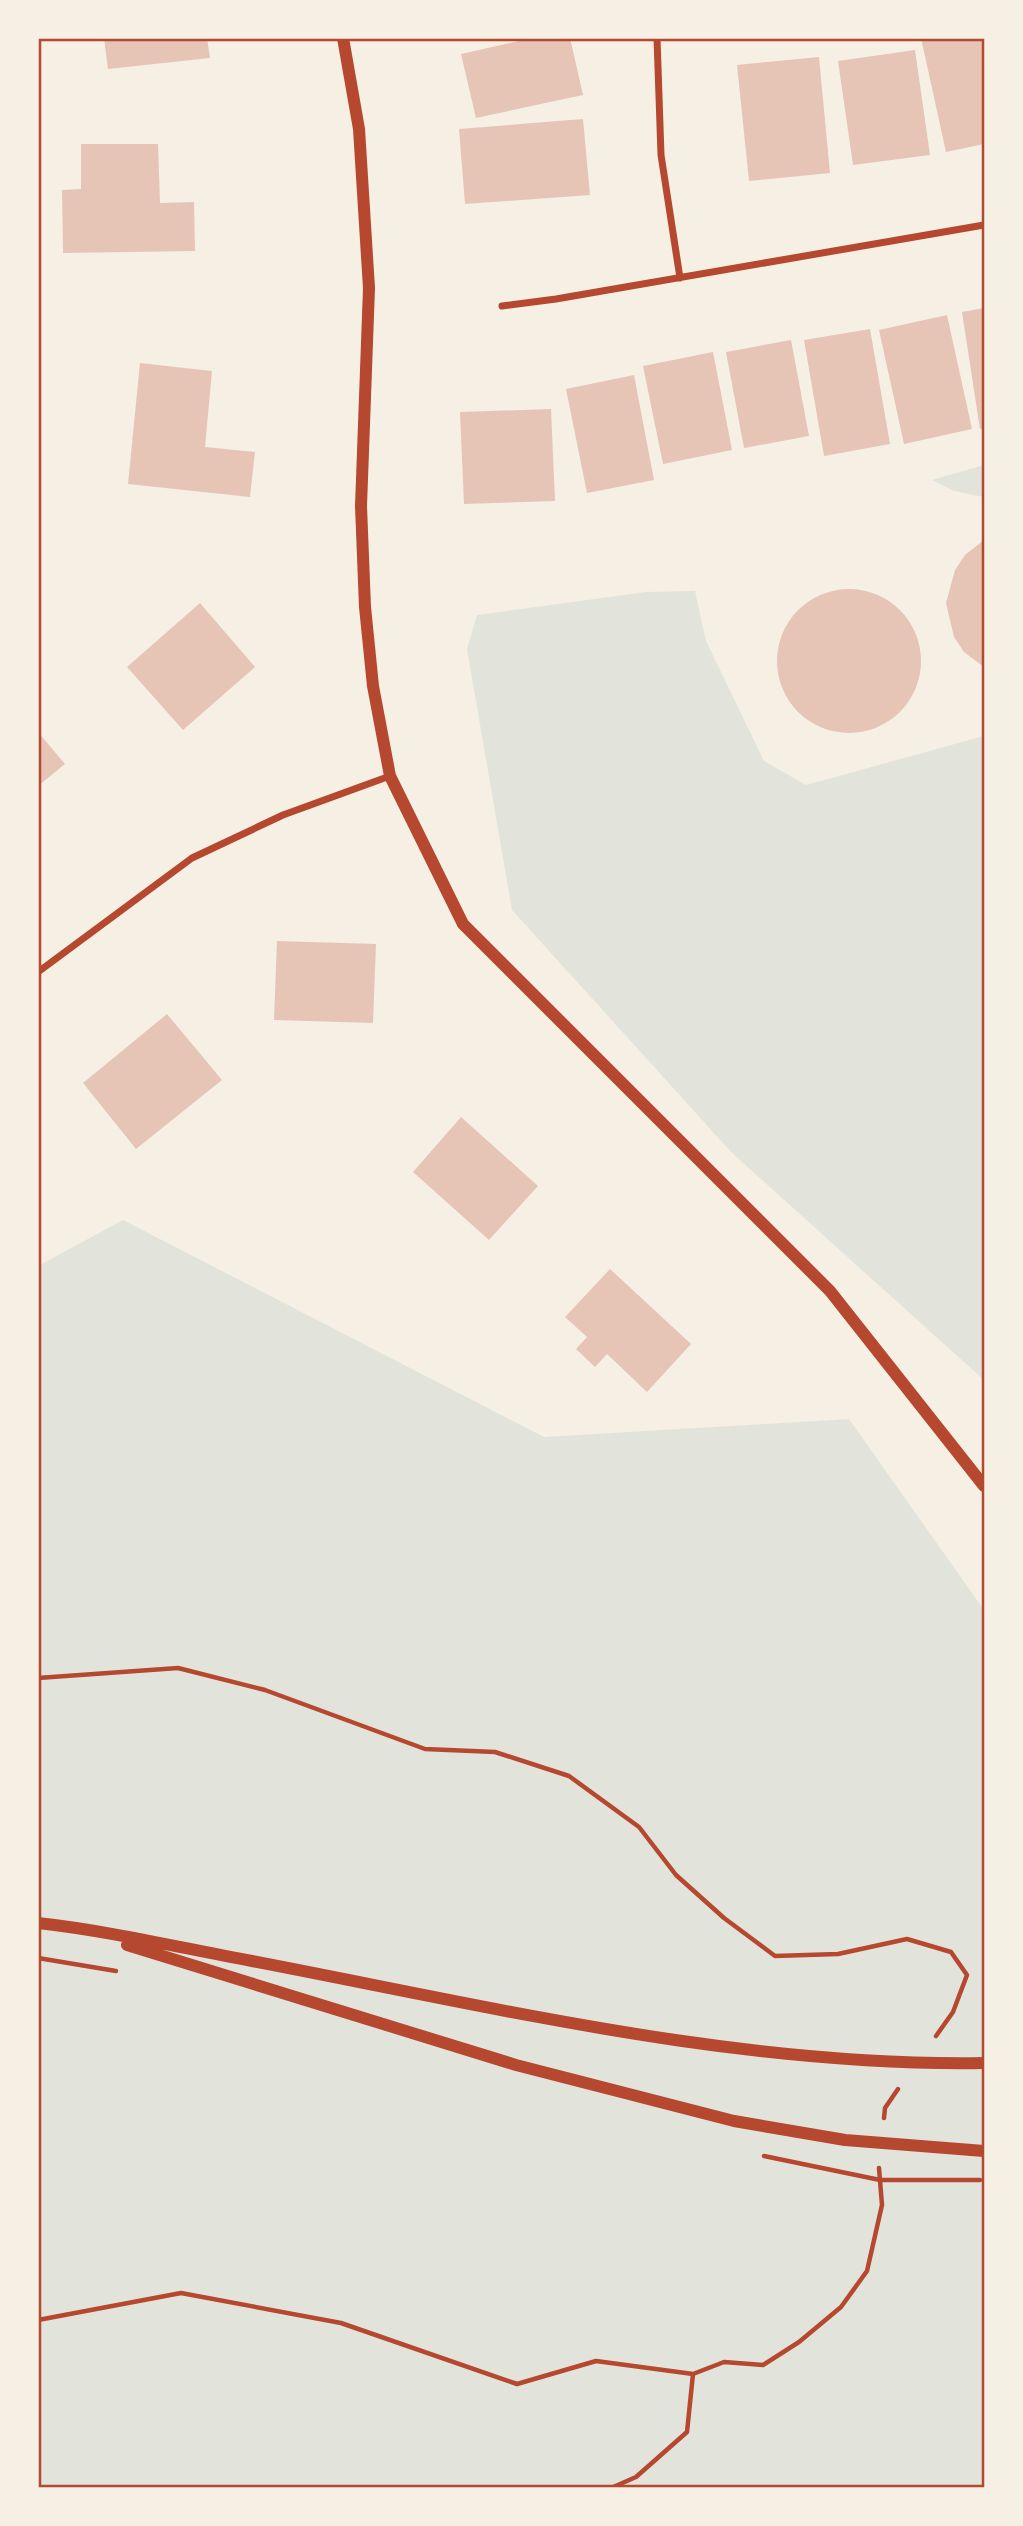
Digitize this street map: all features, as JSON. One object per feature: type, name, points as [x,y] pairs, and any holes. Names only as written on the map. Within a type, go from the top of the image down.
[{"type":"street","points":[[343,38],[359,130],[369,288],[361,506],[365,607],[373,686],[390,776],[463,923],[830,1291],[985,1486]]},
{"type":"street","points":[[657,38],[662,155],[680,278]]},
{"type":"street","points":[[502,306],[985,225]]},
{"type":"street","points":[[38,972],[192,858],[283,815],[390,776]]},
{"type":"street","points":[[38,1923],[643,2035],[848,2060],[916,2064],[985,2063]]},
{"type":"street","points":[[70,1927],[516,2065],[734,2121],[880,2143],[985,2151]]},
{"type":"path","points":[[38,1678],[178,1668],[265,1689],[425,1749],[495,1752],[569,1776],[639,1827],[676,1875],[724,1918],[775,1956],[838,1954],[906,1939],[951,1952],[967,1975],[953,2012],[885,2108],[880,2143],[882,2205],[867,2271],[841,2307],[799,2342],[763,2365],[724,2362],[693,2374],[596,2361],[517,2384],[341,2323],[181,2293],[38,2320]]},
{"type":"path","points":[[611,2487],[636,2477],[687,2432],[693,2374]]},
{"type":"shaded area","points":[[984,465],[984,497],[954,491],[932,480]]},
{"type":"shaded area","points":[[695,591],[706,641],[764,761],[806,785],[984,736],[984,1380],[732,1153],[512,910],[467,649],[477,615],[646,592]]},
{"type":"shaded area","points":[[123,1220],[544,1437],[849,1419],[984,1610],[984,2487],[39,2487],[38,1266]]},
{"type":"building","points":[[104,38],[207,38],[210,58],[108,69]]},
{"type":"building","points":[[532,38],[570,38],[583,95],[476,118],[461,54]]},
{"type":"building","points":[[921,38],[984,38],[984,144],[946,152]]},
{"type":"building","points":[[915,50],[930,155],[853,165],[838,61]]},
{"type":"building","points":[[819,57],[830,173],[749,181],[737,65]]},
{"type":"building","points":[[583,119],[590,195],[465,204],[459,129]]},
{"type":"building","points":[[81,144],[158,144],[160,203],[194,202],[195,251],[63,253],[62,190],[81,189]]},
{"type":"building","points":[[984,308],[984,428],[980,429],[962,312]]},
{"type":"building","points":[[947,315],[972,429],[904,444],[879,330]]},
{"type":"building","points":[[870,329],[890,444],[824,456],[804,340]]},
{"type":"building","points":[[791,340],[809,436],[744,448],[726,352]]},
{"type":"building","points":[[713,352],[732,450],[663,464],[643,366]]},
{"type":"building","points":[[140,363],[212,371],[205,447],[255,452],[250,497],[128,484]]},
{"type":"building","points":[[634,375],[654,480],[587,493],[566,389]]},
{"type":"building","points":[[551,409],[555,501],[464,504],[460,412]]},
{"type":"building","points":[[984,540],[984,667],[964,652],[954,637],[946,603],[955,570],[965,555]]},
{"type":"building","points":[[849,589],[877,594],[900,610],[916,633],[921,661],[916,689],[900,712],[877,728],[849,733],[821,728],[798,712],[782,689],[777,661],[782,633],[798,610],[821,594]]},
{"type":"building","points":[[200,603],[255,667],[183,730],[127,667]]},
{"type":"building","points":[[38,732],[65,764],[38,786]]},
{"type":"building","points":[[277,941],[376,944],[373,1023],[274,1020]]},
{"type":"building","points":[[167,1014],[222,1080],[136,1149],[83,1083]]},
{"type":"building","points":[[461,1117],[538,1186],[489,1240],[413,1172]]},
{"type":"building","points":[[610,1269],[691,1344],[647,1392],[607,1354],[595,1367],[576,1349],[587,1337],[565,1317]]}]
